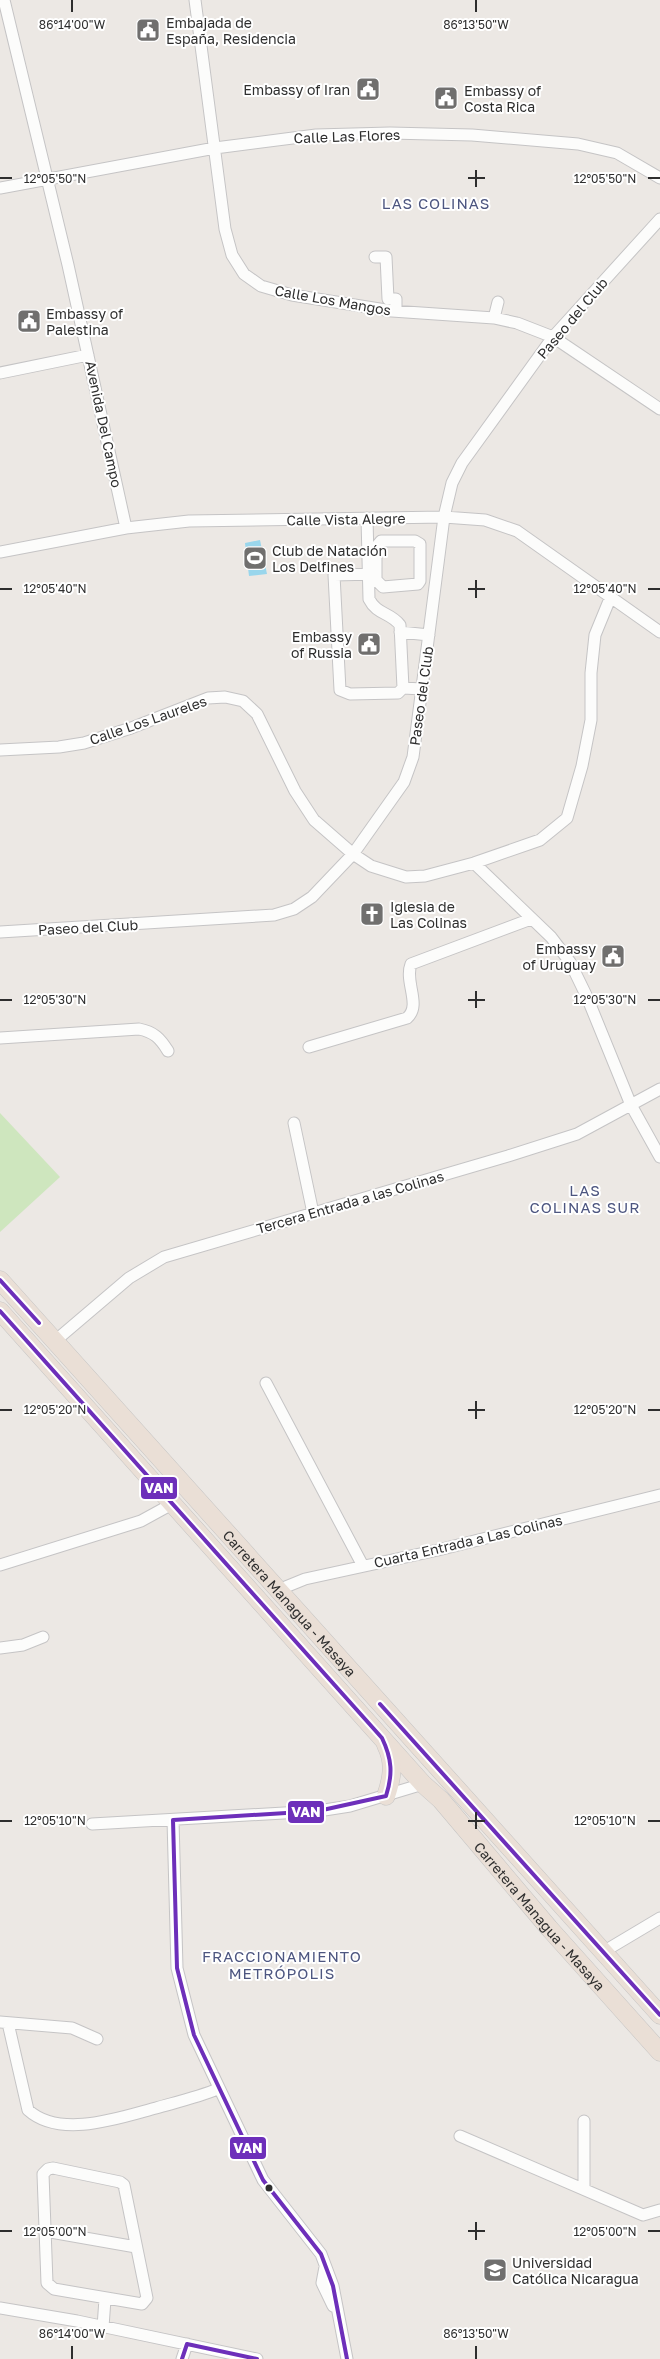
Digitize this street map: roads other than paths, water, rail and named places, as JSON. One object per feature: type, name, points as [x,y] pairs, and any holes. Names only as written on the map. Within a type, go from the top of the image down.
[{"type":"highway","name":"Carretera Managua - Masaya","points":[[0,1280],[660,2015]]},
{"type":"highway","name":"Carretera Managua - Masaya","points":[[0,1311],[422,1784],[441,1800],[549,1928],[660,2052]]},
{"type":"highway","points":[[388,1713],[423,1768],[422,1784],[438,1784],[454,1794],[474,1814],[483,1818]]},
{"type":"highway","points":[[382,1738],[391,1755],[392,1766],[391,1780],[386,1796]]},
{"type":"highway","points":[[549,1928],[561,1931],[567,1930],[570,1924],[568,1913]]},
{"type":"highway","points":[[575,1955],[575,1939],[589,1937]]},
{"type":"street","name":"Avenida Del Campo","points":[[4,0],[88,354],[126,528]]},
{"type":"street","name":"Calle Los Mangos","points":[[195,0],[225,230],[232,256],[244,274],[261,286],[292,295],[396,311],[494,318],[517,323],[553,337],[660,409]]},
{"type":"street","name":"Calle Las Flores","points":[[0,188],[215,148],[316,135],[390,133],[472,135],[578,144],[617,153],[660,178]]},
{"type":"street","name":"Paseo del Club","points":[[0,932],[274,915],[294,909],[312,897],[353,854],[390,805],[404,782],[413,757],[444,517],[452,483],[462,462],[553,337],[660,219]]},
{"type":"street","points":[[375,257],[386,257],[388,299],[396,299],[396,311]]},
{"type":"street","points":[[494,318],[498,302]]},
{"type":"street","points":[[0,373],[88,354]]},
{"type":"street","name":"Calle Vista Alegre","points":[[0,552],[126,528],[189,521],[444,517],[485,520],[517,531],[660,632]]},
{"type":"street","points":[[367,518],[372,574],[383,586],[415,586],[418,584],[420,581],[420,544],[415,541],[381,541],[376,547],[372,574],[370,599],[374,609],[400,625],[403,688]]},
{"type":"street","points":[[372,574],[334,575],[340,690],[350,694],[398,693],[403,688],[422,689]]},
{"type":"street","name":"Calle Los Laureles","points":[[0,750],[59,747],[84,743],[131,728],[208,698],[225,696],[243,701],[257,714],[295,791],[314,820],[353,854],[371,866],[388,873],[406,877],[425,876],[474,863],[540,840],[567,818],[582,766],[591,720],[591,673],[595,635],[611,596]]},
{"type":"street","points":[[400,632],[429,635]]},
{"type":"street","points":[[474,863],[550,937],[570,962],[587,997],[631,1106],[660,1157]]},
{"type":"street","points":[[309,1047],[407,1018],[411,1015],[414,1005],[408,978],[411,964],[531,919]]},
{"type":"street","points":[[0,1038],[139,1029],[151,1032],[161,1039],[168,1051]]},
{"type":"street","name":"Tercera Entrada a las Colinas","points":[[55,1341],[129,1278],[164,1257],[577,1134],[660,1089]]},
{"type":"street","points":[[294,1123],[313,1213]]},
{"type":"street","points":[[266,1383],[363,1566]]},
{"type":"street","name":"Cuarta Entrada a Las Colinas","points":[[278,1590],[305,1579],[660,1495]]},
{"type":"street","points":[[0,1565],[140,1521],[172,1504]]},
{"type":"street","points":[[0,1648],[23,1645],[43,1637]]},
{"type":"street","points":[[92,1824],[318,1811],[350,1806],[422,1784]]},
{"type":"street","points":[[173,1820],[177,1968],[194,2034],[218,2089],[263,2180],[310,2236],[322,2254],[338,2310],[347,2359]]},
{"type":"street","points":[[603,1952],[660,1918]]},
{"type":"street","points":[[97,2039],[72,2028],[4,2022],[28,2110],[38,2119],[56,2123],[96,2124],[115,2121],[218,2089]]},
{"type":"street","points":[[584,2121],[584,2189]]},
{"type":"street","points":[[460,2136],[643,2215],[660,2210]]},
{"type":"street","points":[[53,2168],[122,2184],[136,2247],[146,2301],[140,2305],[54,2289],[49,2286],[46,2280],[43,2174],[46,2170],[53,2168]]},
{"type":"street","points":[[45,2231],[136,2247]]},
{"type":"street","points":[[103,2326],[105,2299]]},
{"type":"street","points":[[0,2308],[103,2326],[257,2359]]},
{"type":"street","points":[[182,2359],[187,2344]]},
{"type":"water","name":"Club de Natación Los Delfines","points":[[260,540],[267,574],[249,576],[245,543]]},
{"type":"place","name":"Embajada de España, Residencia","points":[[148,30]]},
{"type":"place","name":"Embassy of Iran","points":[[368,89]]},
{"type":"place","name":"Embassy of Costa Rica","points":[[446,98]]},
{"type":"place","name":"Embassy of Palestina","points":[[29,321]]},
{"type":"place","name":"Club de Natación Los Delfines","points":[[255,558]]},
{"type":"place","name":"Embassy of Russia","points":[[369,644]]},
{"type":"place","name":"Iglesia de Las Colinas","points":[[372,914]]},
{"type":"place","name":"Embassy of Uruguay","points":[[613,956]]},
{"type":"place","name":"Universidad Católica Nicaragua","points":[[495,2270]]},
{"type":"district","name":"LAS COLINAS","points":[[436,203]]},
{"type":"district","name":"LAS COLINAS SUR","points":[[585,1198]]},
{"type":"district","name":"FRACCIONAMIENTO METRÓPOLIS","points":[[282,1964]]}]
